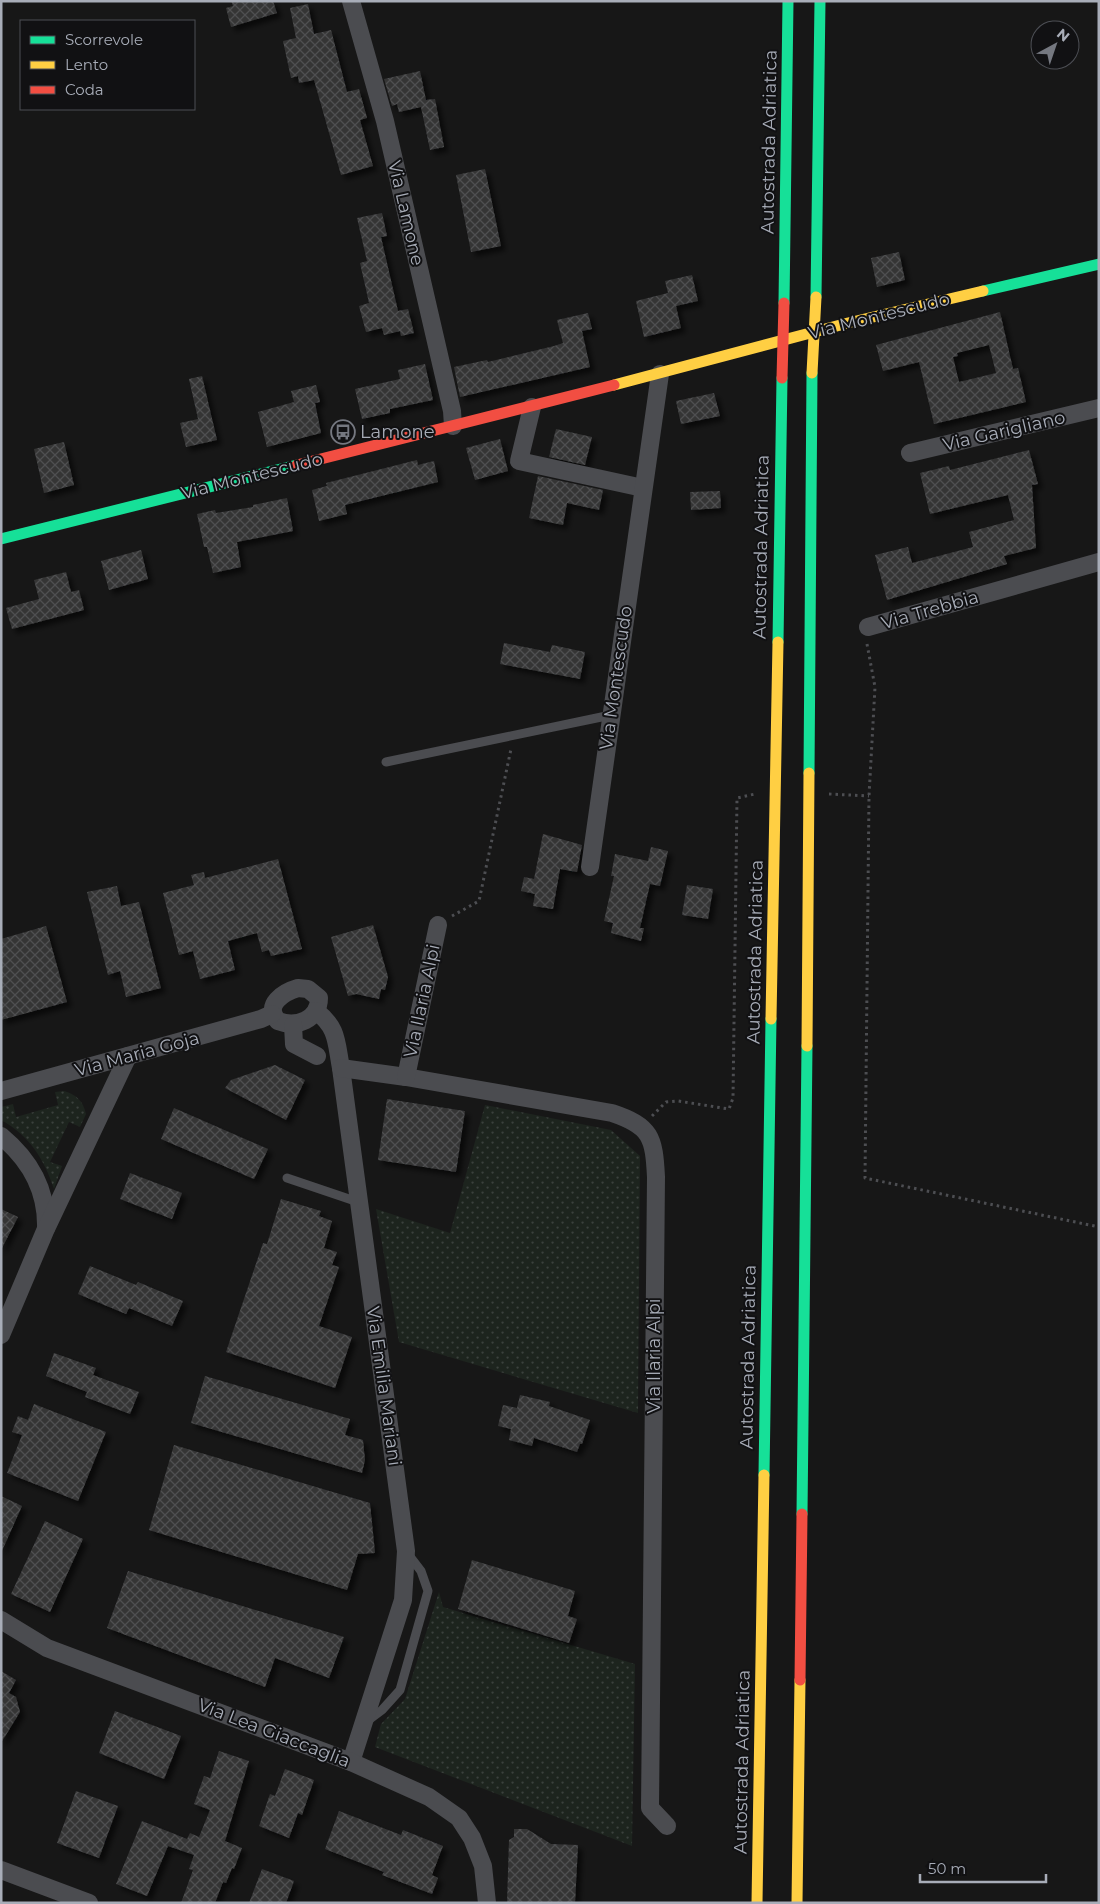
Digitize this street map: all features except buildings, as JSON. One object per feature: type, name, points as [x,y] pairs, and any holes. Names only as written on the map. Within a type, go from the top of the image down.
[{"type":"main road","points":[[777,1],[776,125],[786,156]]},
{"type":"main road","name":"Autostrada Adriatica","points":[[757,1903],[788,1]]},
{"type":"main road","points":[[797,1903],[804,1372],[812,373],[816,297],[820,1]]},
{"type":"main road","name":"Via Montescudo","points":[[1,539],[532,407],[848,323],[1099,264]]},
{"type":"street","name":"Via Lamone","points":[[351,1],[385,121],[452,411],[453,426]]},
{"type":"street","name":"Via Montescudo","points":[[590,868],[660,374]]},
{"type":"street","points":[[532,407],[519,462],[643,488]]},
{"type":"street","name":"Via Garigliano","points":[[910,453],[1099,408]]},
{"type":"street","name":"Via Trebbia","points":[[868,627],[1099,562]]},
{"type":"street","name":"Via Ilaria Alpi","points":[[406,1077],[438,925]]},
{"type":"street","points":[[298,988],[308,989],[319,998],[316,1011],[311,1017],[293,1025],[278,1021],[272,1014],[272,1008],[275,1002],[290,990],[298,988]]},
{"type":"street","name":"Via Emilia Mariani","points":[[316,1011],[329,1021],[335,1035],[341,1068],[406,1551],[403,1600],[351,1762]]},
{"type":"street","name":"Via Maria Goja","points":[[1,1091],[261,1020],[272,1014]]},
{"type":"street","points":[[293,1025],[294,1044],[317,1056]]},
{"type":"street","points":[[1,1335],[45,1231],[128,1056]]},
{"type":"street","name":"Via Ilaria Alpi","points":[[341,1068],[406,1077],[612,1113],[634,1120],[648,1132],[655,1151],[656,1177],[650,1808],[667,1826]]},
{"type":"street","points":[[1,1136],[18,1152],[35,1176],[44,1203],[45,1231]]},
{"type":"street","name":"Via Lea Giaccaglia","points":[[1,1620],[47,1648],[351,1762],[430,1797],[459,1818],[472,1838],[483,1866],[487,1903]]},
{"type":"street","points":[[1,1870],[88,1903]]},
{"type":"lane","points":[[386,762],[611,715]]},
{"type":"lane","points":[[287,1178],[358,1202]]},
{"type":"lane","points":[[364,1723],[382,1710],[400,1690],[428,1591],[421,1571],[406,1551]]},
{"type":"path","name":"Via Trebbia","points":[[868,627],[865,635],[875,686],[869,796],[865,1178],[1099,1228]]},
{"type":"path","points":[[438,925],[479,901],[513,736]]},
{"type":"path","points":[[641,1126],[666,1102],[678,1101],[729,1109],[733,1098],[737,798],[758,793]]},
{"type":"path","points":[[826,794],[869,796]]},
{"type":"shaded area","points":[[64,1091],[73,1094],[79,1099],[86,1114],[80,1127],[69,1122],[50,1162],[62,1166],[54,1189],[46,1168],[35,1149],[20,1133],[1,1120],[1,1107],[13,1104],[16,1117],[58,1105],[55,1092]]},
{"type":"shaded area","points":[[485,1105],[611,1130],[640,1156],[638,1413],[399,1342],[376,1209],[450,1233]]},
{"type":"shaded area","points":[[439,1592],[443,1607],[635,1664],[632,1846],[375,1747],[381,1724],[405,1699]]},
{"type":"traffic: fast","points":[[784,303],[788,1]]},
{"type":"traffic: fast","points":[[816,297],[820,1]]},
{"type":"traffic: fast","points":[[983,291],[1099,264]]},
{"type":"traffic: fast","points":[[809,773],[812,373]]},
{"type":"traffic: fast","points":[[778,642],[782,378]]},
{"type":"traffic: fast","points":[[1,539],[297,465]]},
{"type":"traffic: fast","points":[[764,1475],[771,1019]]},
{"type":"traffic: fast","points":[[802,1514],[807,1046]]},
{"type":"traffic: slow","points":[[614,385],[848,323],[983,291]]},
{"type":"traffic: slow","points":[[812,373],[816,297]]},
{"type":"traffic: slow","points":[[771,1019],[778,642]]},
{"type":"traffic: slow","points":[[807,1046],[809,773]]},
{"type":"traffic: slow","points":[[757,1903],[764,1475]]},
{"type":"traffic: slow","points":[[797,1903],[800,1680]]},
{"type":"traffic: jam","points":[[782,378],[784,303]]},
{"type":"traffic: jam","points":[[297,465],[614,385]]},
{"type":"traffic: jam","points":[[800,1680],[802,1514]]},
{"type":"place","name":"Lamone","points":[[343,432]]}]
